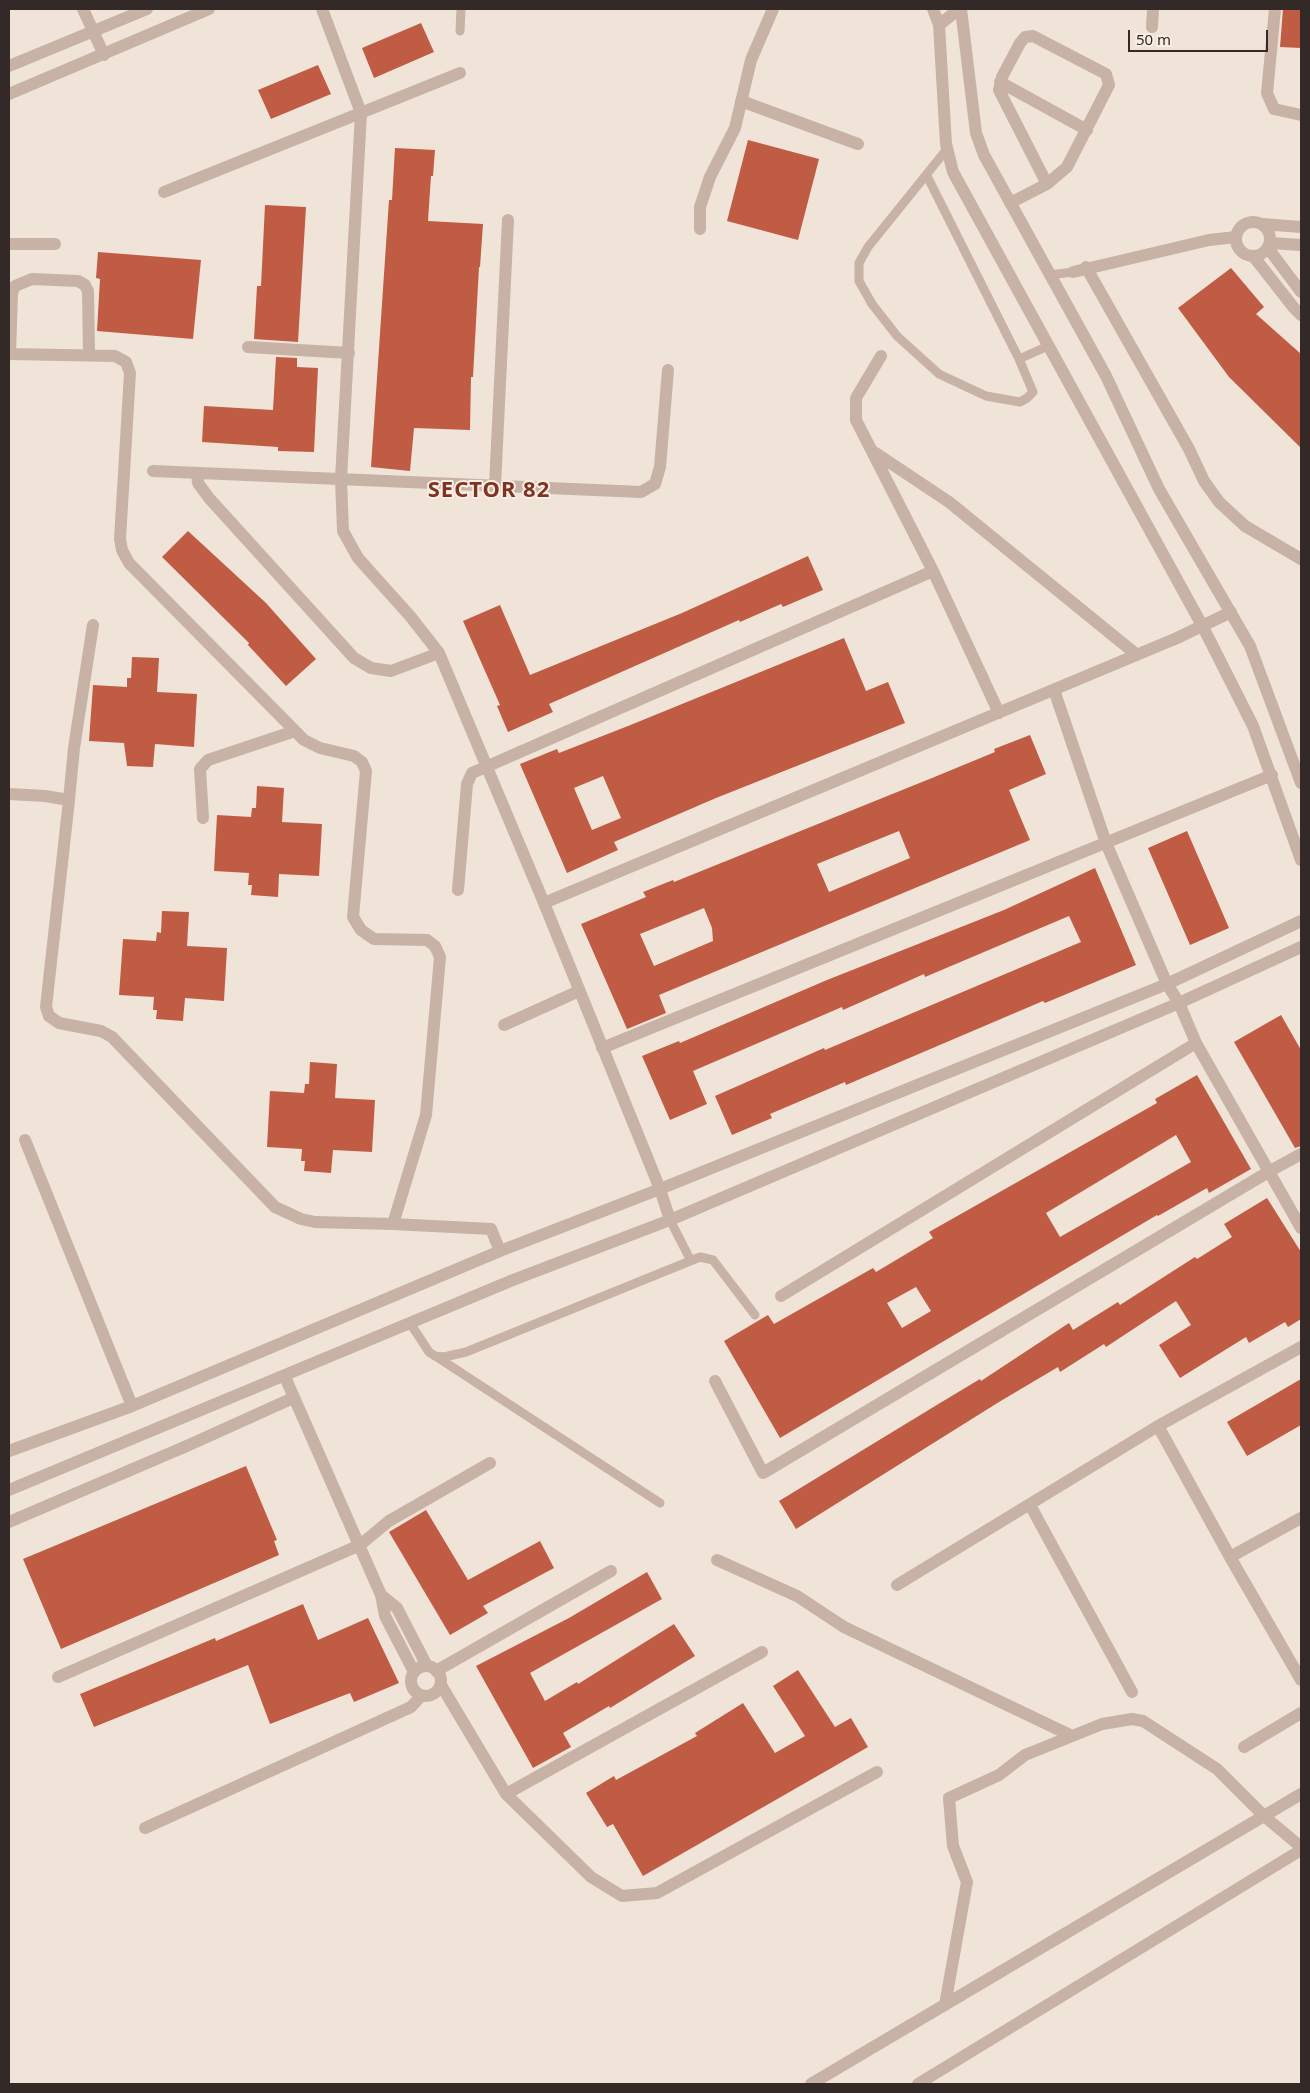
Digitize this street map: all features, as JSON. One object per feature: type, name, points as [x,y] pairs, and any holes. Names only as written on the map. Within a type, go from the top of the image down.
[{"type":"street","points":[[83,9],[104,55]]},
{"type":"street","points":[[9,66],[147,9]]},
{"type":"street","points":[[9,94],[209,9]]},
{"type":"street","points":[[322,9],[361,113],[341,479],[344,531],[358,558],[440,653],[580,991],[660,1189],[670,1220]]},
{"type":"street","points":[[700,229],[700,207],[710,177],[735,128],[751,60],[773,9]]},
{"type":"street","points":[[933,9],[938,25],[947,149],[953,172],[1203,627],[1253,726],[1301,860]]},
{"type":"street","points":[[938,25],[960,9],[976,133],[984,155],[1106,376],[1159,489],[1250,646],[1301,783]]},
{"type":"street","points":[[1152,27],[1153,9]]},
{"type":"street","points":[[1275,9],[1267,93],[1274,109],[1301,115]]},
{"type":"street","points":[[1010,203],[1047,184],[1067,167],[1109,85],[1106,74],[1033,36],[1026,37],[1020,42],[1000,82],[1000,90],[1047,184]]},
{"type":"street","points":[[164,192],[460,73]]},
{"type":"street","points":[[1000,82],[1087,130]]},
{"type":"street","points":[[741,101],[858,144]]},
{"type":"street","points":[[495,485],[508,220]]},
{"type":"street","points":[[1301,227],[1256,222],[1245,224],[1237,232],[1236,237],[1236,244],[1243,253],[1254,256],[1294,308],[1301,314]]},
{"type":"street","points":[[1262,224],[1267,229],[1269,246],[1301,292]]},
{"type":"street","points":[[1073,272],[1086,267],[1209,240],[1236,237]]},
{"type":"street","points":[[9,244],[55,244]]},
{"type":"street","points":[[1254,256],[1269,246],[1301,245]]},
{"type":"street","points":[[1086,267],[1189,449],[1204,481],[1214,495],[1245,526],[1301,559]]},
{"type":"street","points":[[89,356],[88,290],[84,285],[78,281],[32,279],[15,286],[12,293],[9,354],[89,356],[115,356],[126,362],[130,372],[120,539],[122,550],[129,563],[304,740],[320,748],[354,756],[362,762],[366,771],[353,917],[361,930],[374,939],[427,940],[434,946],[440,957],[426,1115],[393,1224]]},
{"type":"street","points":[[248,348],[349,353]]},
{"type":"street","points":[[881,356],[856,398],[856,420],[933,571],[999,713]]},
{"type":"street","points":[[153,471],[641,492],[655,484],[660,467],[668,370]]},
{"type":"street","points":[[872,451],[949,502],[1137,655]]},
{"type":"street","points":[[198,473],[198,483],[209,498],[354,658],[371,668],[390,671],[440,653]]},
{"type":"street","points":[[458,890],[466,784],[472,773],[486,765],[933,571]]},
{"type":"street","points":[[544,903],[1137,655],[1203,627],[1231,612]]},
{"type":"street","points":[[93,625],[74,748],[46,1007],[49,1016],[59,1023],[101,1032],[112,1037],[275,1207],[301,1220],[315,1222],[491,1229],[500,1251]]},
{"type":"street","points":[[1054,690],[1106,842],[1167,984],[1179,1003],[1196,1043],[1301,1228]]},
{"type":"street","points":[[204,818],[200,769],[208,760],[295,731]]},
{"type":"street","points":[[602,1048],[1272,775]]},
{"type":"street","points":[[9,794],[45,796],[69,800]]},
{"type":"street","points":[[9,1452],[132,1406],[500,1251],[660,1189],[1167,984],[1301,921]]},
{"type":"street","points":[[9,1490],[142,1433],[285,1377],[513,1280],[670,1220],[1179,1003],[1301,947]]},
{"type":"street","points":[[504,1025],[580,991]]},
{"type":"street","points":[[781,1296],[1196,1043]]},
{"type":"street","points":[[26,1140],[132,1406]]},
{"type":"street","points":[[714,1381],[763,1473],[1301,1154]]},
{"type":"street","points":[[897,1585],[1158,1426],[1301,1347]]},
{"type":"street","points":[[285,1377],[382,1595],[385,1616],[414,1672]]},
{"type":"street","points":[[9,1522],[293,1398]]},
{"type":"street","points":[[1158,1426],[1230,1558],[1301,1680]]},
{"type":"street","points":[[58,1676],[360,1545],[389,1521],[490,1463]]},
{"type":"street","points":[[1030,1505],[1132,1692]]},
{"type":"street","points":[[1230,1558],[1301,1518]]},
{"type":"street","points":[[717,1560],[797,1596],[844,1627],[1072,1736]]},
{"type":"street","points":[[421,1696],[411,1686],[414,1672],[420,1667],[432,1668],[612,1571]]},
{"type":"street","points":[[146,1828],[411,1707],[421,1696],[435,1693],[441,1680],[397,1608],[382,1595]]},
{"type":"street","points":[[506,1794],[762,1652]]},
{"type":"street","points":[[440,1685],[506,1794],[592,1877],[622,1896],[657,1893],[877,1772]]},
{"type":"street","points":[[1244,1747],[1301,1713]]},
{"type":"street","points":[[918,2084],[1301,1849],[1264,1816],[1217,1769],[1143,1721],[1132,1719],[1102,1724],[1025,1755],[999,1775],[949,1798],[953,1846],[967,1882],[944,2005]]},
{"type":"street","points":[[811,2084],[1301,1794]]},
{"type":"lane","points":[[460,31],[461,9]]},
{"type":"lane","points":[[927,176],[1019,359],[1033,392],[1020,402],[986,396],[939,374],[897,336],[872,304],[859,281],[860,263],[868,247],[947,149]]},
{"type":"lane","points":[[1050,275],[1073,272]]},
{"type":"lane","points":[[1019,359],[1048,346]]},
{"type":"lane","points":[[670,1220],[690,1259]]},
{"type":"lane","points":[[434,1356],[444,1357],[466,1352],[690,1259],[700,1257],[713,1260],[755,1315]]},
{"type":"lane","points":[[410,1323],[429,1352],[434,1356],[660,1503]]},
{"type":"building","points":[[1283,9],[1301,9],[1301,48],[1280,47]]},
{"type":"building","points":[[421,23],[434,52],[374,78],[362,48]]},
{"type":"building","points":[[318,65],[331,94],[271,119],[258,90]]},
{"type":"building","points":[[748,140],[819,159],[798,240],[727,221]]},
{"type":"building","points":[[395,148],[435,150],[428,221],[483,224],[473,377],[471,377],[470,430],[414,428],[410,471],[371,467],[389,200],[392,200]]},
{"type":"building","points":[[265,205],[306,207],[298,342],[254,339],[257,286],[261,286]]},
{"type":"building","points":[[98,252],[201,260],[193,339],[97,331],[100,279],[96,278]]},
{"type":"building","points":[[1231,268],[1264,307],[1256,314],[1301,354],[1301,448],[1229,377],[1178,308]]},
{"type":"building","points":[[276,357],[297,358],[297,367],[318,368],[314,452],[278,451],[278,447],[202,442],[204,406],[273,410]]},
{"type":"building","points":[[188,531],[266,603],[316,659],[286,686],[248,645],[249,643],[162,557]]},
{"type":"building","points":[[808,556],[823,590],[783,607],[781,604],[740,622],[739,620],[549,704],[553,712],[508,732],[497,706],[500,705],[463,621],[500,605],[530,675],[682,613]]},
{"type":"building","points":[[844,638],[866,691],[888,682],[905,723],[716,798],[614,842],[618,850],[567,873],[520,764],[557,749],[559,753]],"holes":[[[603,776],[621,818],[592,830],[574,788]]]},
{"type":"building","points":[[132,657],[159,658],[157,692],[197,694],[194,747],[155,744],[153,767],[127,766],[124,743],[89,741],[93,685],[127,687],[127,678],[131,678]]},
{"type":"building","points":[[1030,735],[1046,774],[1009,790],[1030,840],[659,995],[666,1013],[627,1029],[581,924],[646,897],[643,892],[673,880],[674,882],[932,778],[995,752],[994,749]],"holes":[[[899,831],[910,858],[829,892],[817,864]],[[704,908],[712,928],[713,941],[654,966],[640,934]]]},
{"type":"building","points":[[257,786],[284,788],[282,822],[322,824],[319,876],[279,874],[278,897],[251,895],[252,885],[248,885],[249,873],[214,871],[217,815],[251,817],[252,808],[256,808]]},
{"type":"building","points":[[1187,831],[1229,928],[1190,945],[1148,848]]},
{"type":"building","points":[[1095,868],[1136,965],[1045,1003],[1043,1001],[846,1085],[845,1082],[770,1114],[772,1118],[732,1135],[715,1096],[824,1048],[825,1050],[1081,942],[1069,916],[925,977],[924,974],[843,1010],[842,1007],[693,1071],[707,1104],[670,1120],[642,1056],[679,1041],[680,1043],[827,980],[1004,910]]},
{"type":"building","points":[[162,911],[189,912],[187,946],[227,948],[224,1001],[185,998],[183,1021],[156,1019],[157,1010],[153,1010],[154,997],[119,995],[123,939],[156,941],[157,932],[161,933]]},
{"type":"building","points":[[1281,1015],[1301,1050],[1301,1146],[1295,1148],[1234,1042]]},
{"type":"building","points":[[310,1062],[337,1064],[335,1098],[375,1100],[372,1152],[333,1150],[331,1173],[304,1171],[305,1161],[301,1161],[302,1149],[267,1147],[270,1091],[304,1093],[305,1084],[309,1084]]},
{"type":"building","points":[[1197,1075],[1251,1169],[1209,1193],[1207,1188],[1157,1215],[780,1438],[724,1341],[768,1315],[774,1324],[873,1268],[876,1272],[933,1238],[929,1232],[1157,1103],[1155,1099]],"holes":[[[1176,1135],[1191,1162],[1060,1237],[1046,1213]],[[916,1287],[931,1311],[902,1328],[887,1303]]]},
{"type":"building","points":[[1267,1198],[1301,1252],[1301,1319],[1288,1327],[1285,1322],[1249,1343],[1246,1337],[1180,1378],[1159,1345],[1191,1325],[1176,1301],[1106,1347],[1104,1344],[1060,1372],[1058,1367],[999,1402],[796,1529],[779,1501],[980,1379],[981,1381],[1069,1323],[1073,1330],[1118,1302],[1120,1305],[1195,1257],[1197,1259],[1232,1237],[1224,1224]]},
{"type":"building","points":[[1301,1379],[1301,1425],[1247,1456],[1227,1422]]},
{"type":"building","points":[[246,1466],[277,1540],[274,1541],[279,1555],[61,1649],[23,1559]]},
{"type":"building","points":[[426,1510],[468,1580],[540,1541],[554,1568],[483,1606],[488,1613],[450,1635],[389,1532]]},
{"type":"building","points":[[647,1572],[662,1599],[530,1673],[545,1701],[577,1682],[578,1684],[674,1624],[695,1656],[610,1708],[609,1706],[563,1733],[571,1747],[533,1768],[476,1666],[569,1618]]},
{"type":"building","points":[[303,1604],[318,1640],[368,1618],[399,1683],[354,1702],[350,1693],[270,1724],[248,1665],[94,1727],[80,1694],[215,1638],[216,1641]]},
{"type":"building","points":[[798,1670],[835,1727],[851,1718],[868,1747],[643,1876],[613,1824],[607,1827],[586,1793],[614,1776],[616,1780],[697,1736],[695,1733],[743,1703],[775,1753],[805,1736],[773,1686]]},
{"type":"district","name":"SECTOR 82","points":[[489,491]]}]
